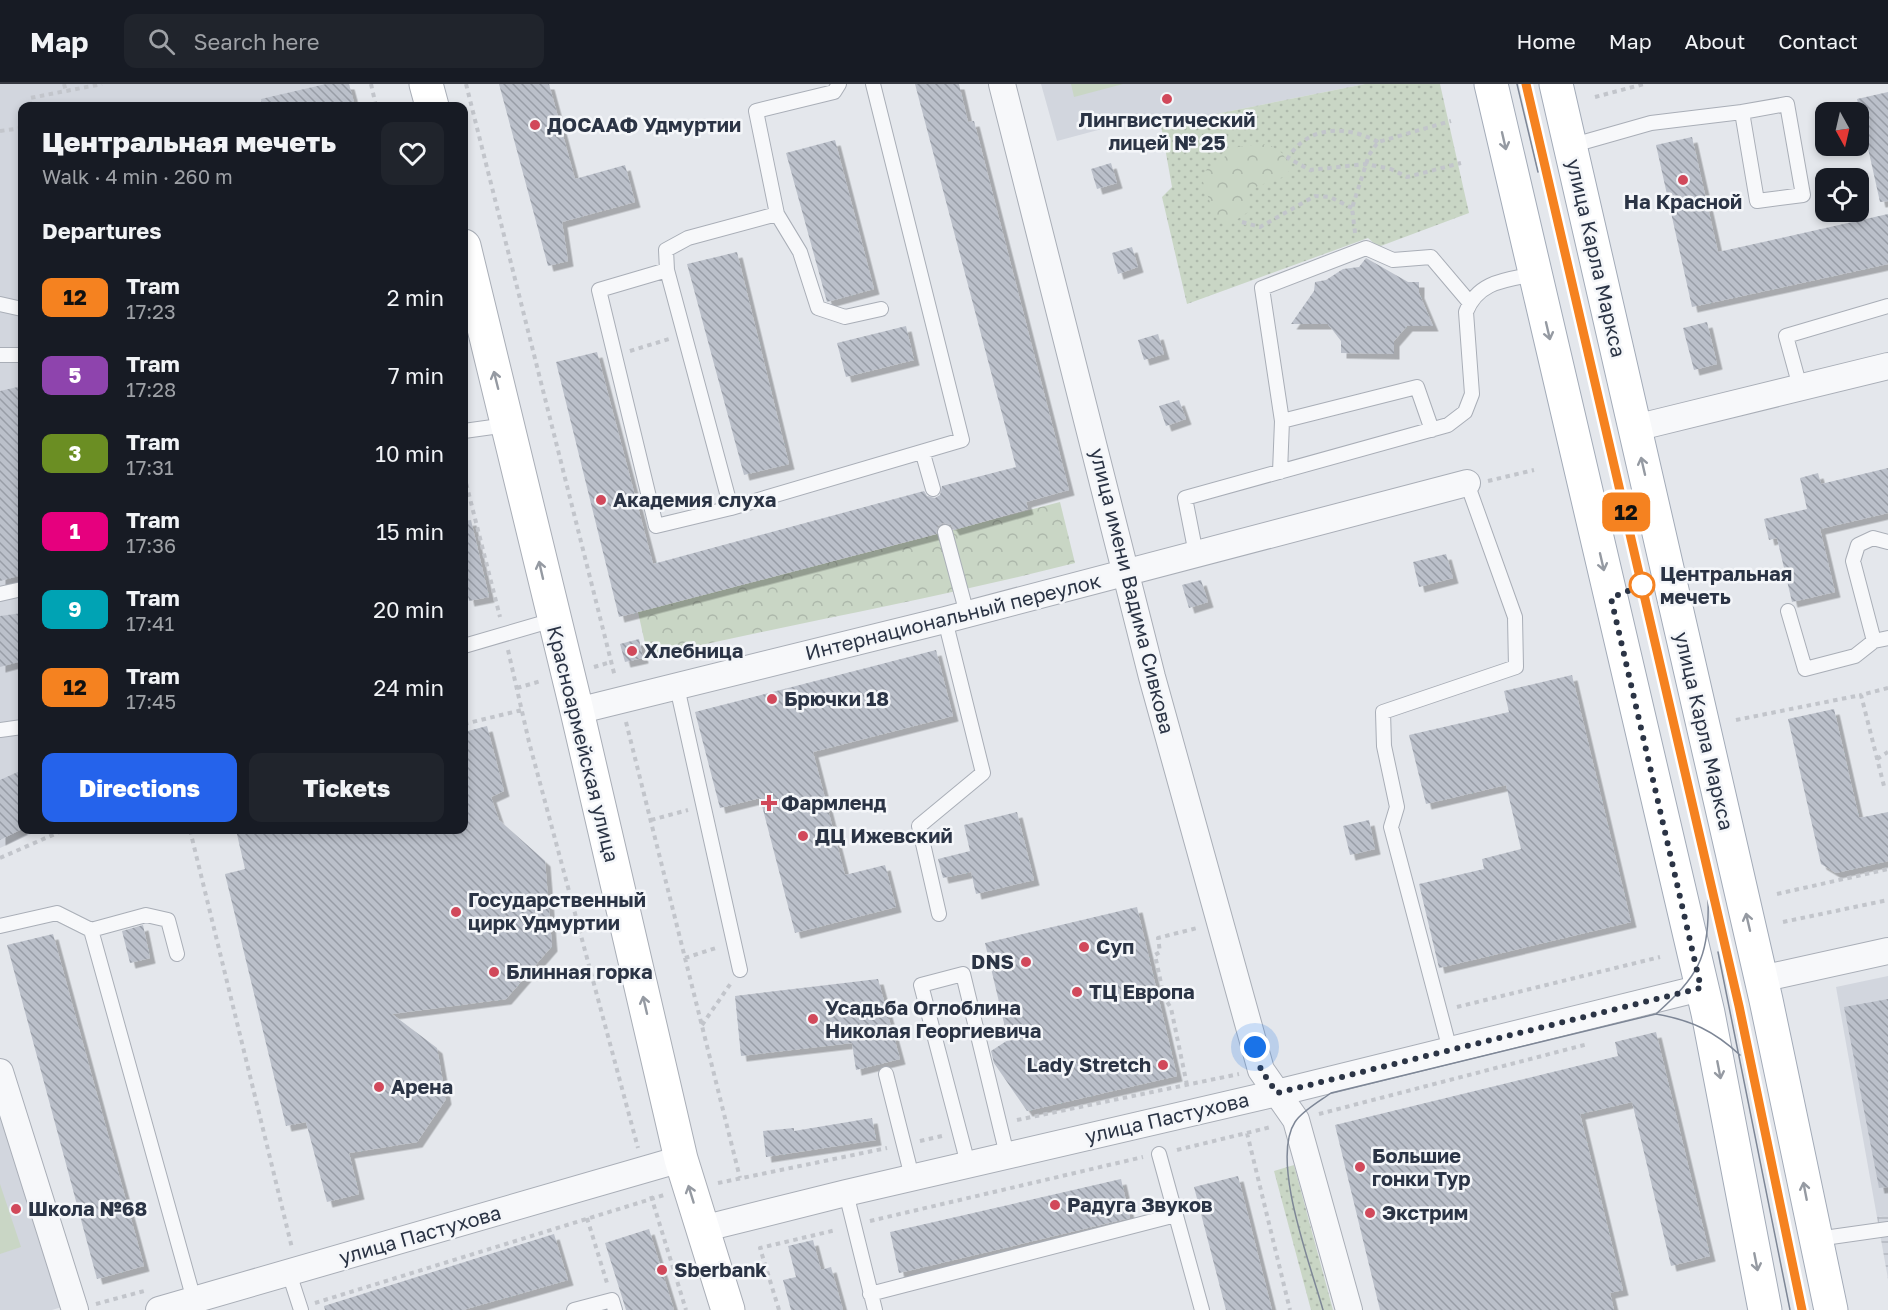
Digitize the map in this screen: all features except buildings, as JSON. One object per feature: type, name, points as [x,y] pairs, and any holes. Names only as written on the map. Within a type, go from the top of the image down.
[{"type":"main road","points":[[426,84],[431,102]]},
{"type":"main road","points":[[1491,84],[1701,988],[1766,1310]]},
{"type":"main road","name":"улица Карла Маркса","points":[[1556,84],[1761,979],[1814,1239],[1831,1310]]},
{"type":"main road","name":"Красноармейская улица","points":[[468,270],[477,323],[507,425],[577,711],[681,1159],[728,1310]]},
{"type":"street","name":"улица имени Вадима Сивкова","points":[[1002,84],[1152,677],[1261,1070],[1296,1120],[1349,1310]]},
{"type":"street","points":[[1635,428],[1888,366]]},
{"type":"street","name":"Интернациональный переулок","points":[[577,711],[956,617],[1467,483]]},
{"type":"street","points":[[1761,979],[1888,951]]},
{"type":"street","name":"улица Пастухова","points":[[702,1229],[846,1192],[1277,1093],[1701,988]]},
{"type":"street","points":[[0,1072],[75,1310]]},
{"type":"street","name":"улица Пастухова","points":[[159,1310],[681,1159]]},
{"type":"lane","points":[[839,84],[834,92],[756,111],[777,214],[800,252],[818,308],[845,317],[880,309]]},
{"type":"lane","points":[[667,270],[599,290],[657,526],[731,508],[923,454],[962,440],[873,84]]},
{"type":"lane","points":[[1570,146],[1651,123],[1787,104],[1803,195],[1757,201],[1742,112]]},
{"type":"lane","points":[[731,508],[667,270],[666,250],[688,238],[777,214]]},
{"type":"lane","points":[[1280,472],[1282,421],[1262,288],[1366,248],[1393,260],[1431,257],[1470,303]]},
{"type":"lane","points":[[1196,555],[1185,498],[1432,430],[1448,425],[1465,412],[1472,394],[1466,312],[1470,303],[1489,283],[1535,274]]},
{"type":"lane","points":[[0,304],[18,308]]},
{"type":"lane","points":[[1800,387],[1786,336],[1888,306]]},
{"type":"lane","points":[[0,355],[18,355]]},
{"type":"lane","points":[[1282,421],[1417,387],[1432,430]]},
{"type":"lane","points":[[468,430],[507,425]]},
{"type":"lane","points":[[923,454],[933,489]]},
{"type":"lane","points":[[1450,1050],[1391,827],[1397,807],[1384,746],[1383,712],[1516,667],[1515,618],[1467,483]]},
{"type":"lane","points":[[939,914],[919,826],[983,773],[956,617],[945,532]]},
{"type":"lane","points":[[1788,611],[1804,669],[1855,656],[1881,639],[1853,561],[1858,544],[1873,538],[1888,542]]},
{"type":"lane","points":[[0,594],[18,590]]},
{"type":"lane","points":[[468,645],[553,620]]},
{"type":"lane","points":[[677,687],[740,970]]},
{"type":"lane","points":[[0,730],[18,728]]},
{"type":"lane","points":[[0,926],[57,913],[91,930],[146,915],[168,920],[177,954]]},
{"type":"lane","points":[[91,930],[194,1300]]},
{"type":"lane","points":[[968,1164],[921,985],[963,974],[1007,1155]]},
{"type":"lane","points":[[886,1074],[912,1177]]},
{"type":"lane","points":[[1159,1154],[1202,1310]]},
{"type":"lane","points":[[846,1192],[875,1310]]},
{"type":"lane","points":[[870,1294],[1176,1215]]},
{"type":"lane","points":[[1814,1239],[1888,1229]]},
{"type":"lane","points":[[289,1273],[301,1309]]},
{"type":"lane","points":[[574,1310],[613,1305]]},
{"type":"path","points":[[64,84],[66,91]]},
{"type":"path","points":[[30,102],[30,98],[102,84]]},
{"type":"path","points":[[371,84],[375,102]]},
{"type":"path","points":[[466,84],[740,1178]]},
{"type":"path","points":[[1595,97],[1644,84]]},
{"type":"path","points":[[1451,121],[1378,142],[1369,137],[1333,129],[1305,137],[1288,158],[1310,170],[1366,164],[1391,169],[1407,177],[1461,163]]},
{"type":"path","points":[[0,131],[18,129]]},
{"type":"path","points":[[1360,250],[1352,208],[1366,164],[1378,142]]},
{"type":"path","points":[[1242,222],[1260,228],[1315,196],[1330,197],[1352,208]]},
{"type":"path","points":[[615,356],[684,334]]},
{"type":"path","points":[[1519,473],[1533,470]]},
{"type":"path","points":[[468,490],[522,710],[643,1169],[686,1310]]},
{"type":"path","points":[[1736,720],[1888,688]]},
{"type":"path","points":[[1862,695],[1884,786],[1888,785]]},
{"type":"path","points":[[468,723],[522,710]]},
{"type":"path","points":[[1877,759],[1888,752]]},
{"type":"path","points":[[651,820],[704,806]]},
{"type":"path","points":[[0,858],[55,834]]},
{"type":"path","points":[[191,834],[285,1227]]},
{"type":"path","points":[[1777,894],[1888,869]]},
{"type":"path","points":[[1783,922],[1888,900]]},
{"type":"path","points":[[1187,1085],[1171,1008],[1164,997],[1155,955],[1160,952],[1158,938],[1206,925]]},
{"type":"path","points":[[685,958],[706,950],[734,945]]},
{"type":"path","points":[[1443,1025],[1459,1006],[1660,957]]},
{"type":"path","points":[[702,1025],[740,970]]},
{"type":"path","points":[[1296,1120],[1595,1042]]},
{"type":"path","points":[[999,1124],[1261,1070]]},
{"type":"path","points":[[301,1309],[651,1198],[959,1132]]},
{"type":"path","points":[[779,1310],[760,1248],[854,1226],[915,1208],[1247,1133],[1290,1310]]},
{"type":"path","points":[[587,1218],[613,1305]]},
{"type":"shaded area","points":[[0,84],[349,84],[354,102],[18,102],[18,834],[31,834],[0,848]]},
{"type":"shaded area","name":"Лингвистический лицей № 25","points":[[1041,84],[1365,84],[1161,125],[1158,114],[1057,141]]},
{"type":"shaded area","points":[[1888,976],[1888,1215],[1877,1217],[1836,987]]},
{"type":"shaded area","name":"Школа №68","points":[[0,1112],[65,1306],[52,1310],[0,1310]]},
{"type":"shaded area","points":[[1888,1215],[1888,1279],[1877,1217]]},
{"type":"green space","points":[[1071,84],[1123,84],[1074,97]]},
{"type":"green space","points":[[1365,84],[1440,84],[1469,213],[1378,247],[1368,238],[1187,304],[1162,197],[1172,187],[1161,125]]},
{"type":"green space","points":[[1268,144],[1282,153],[1291,167],[1286,176],[1247,190],[1248,212],[1229,225],[1215,217],[1202,179],[1206,170],[1238,147]]},
{"type":"green space","points":[[1060,502],[1075,563],[648,657],[638,612]]},
{"type":"green space","points":[[1294,1165],[1333,1310],[1311,1310],[1274,1171]]},
{"type":"green space","points":[[0,1184],[21,1247],[0,1254]]},
{"type":"tram line","points":[[1517,84],[1538,172]]},
{"type":"tram line","points":[[1526,84],[1739,1006],[1802,1310]]},
{"type":"tram line","name":"12","points":[[1526,84],[1739,1006],[1802,1310]]},
{"type":"tram line","points":[[1656,1014],[1682,989],[1698,965],[1706,937],[1708,900]]},
{"type":"tram line","points":[[1718,952],[1790,1310]]},
{"type":"tram line","points":[[1323,1310],[1295,1214],[1287,1161],[1289,1139],[1295,1122],[1307,1110],[1331,1093],[1656,1014],[1691,1023],[1721,1039],[1740,1055]]},
{"type":"place","name":"Лингвистический лицей № 25","points":[[1167,99]]},
{"type":"place","name":"ДОСААФ Удмуртии","points":[[535,125]]},
{"type":"place","name":"На Красной","points":[[1683,180]]},
{"type":"place","name":"Академия слуха","points":[[601,500]]},
{"type":"place","name":"Центральная мечеть","points":[[1642,585]]},
{"type":"place","name":"Хлебница","points":[[632,651]]},
{"type":"place","name":"Брючки 18","points":[[772,699]]},
{"type":"place","name":"Фармленд","points":[[769,803]]},
{"type":"place","name":"ДЦ Ижевский","points":[[803,836]]},
{"type":"place","name":"Государственный цирк Удмуртии","points":[[456,912]]},
{"type":"place","name":"Суп","points":[[1084,947]]},
{"type":"place","name":"DNS","points":[[1026,962]]},
{"type":"place","name":"Блинная горка","points":[[494,972]]},
{"type":"place","name":"ТЦ Европа","points":[[1077,992]]},
{"type":"place","name":"Усадьба Оглоблина Николая Георгиевича","points":[[813,1019]]},
{"type":"place","name":"Lady Stretch","points":[[1163,1065]]},
{"type":"place","name":"Арена","points":[[379,1087]]},
{"type":"place","name":"Большие гонки Тур","points":[[1360,1167]]},
{"type":"place","name":"Радуга Звуков","points":[[1055,1205]]},
{"type":"place","name":"Школа №68","points":[[16,1209]]},
{"type":"place","name":"Экстрим","points":[[1370,1213]]},
{"type":"place","name":"Sberbank","points":[[662,1270]]},
{"type":"route","points":[[1255,1047],[1261,1070],[1277,1093],[1701,988],[1611,598],[1642,585]]}]
